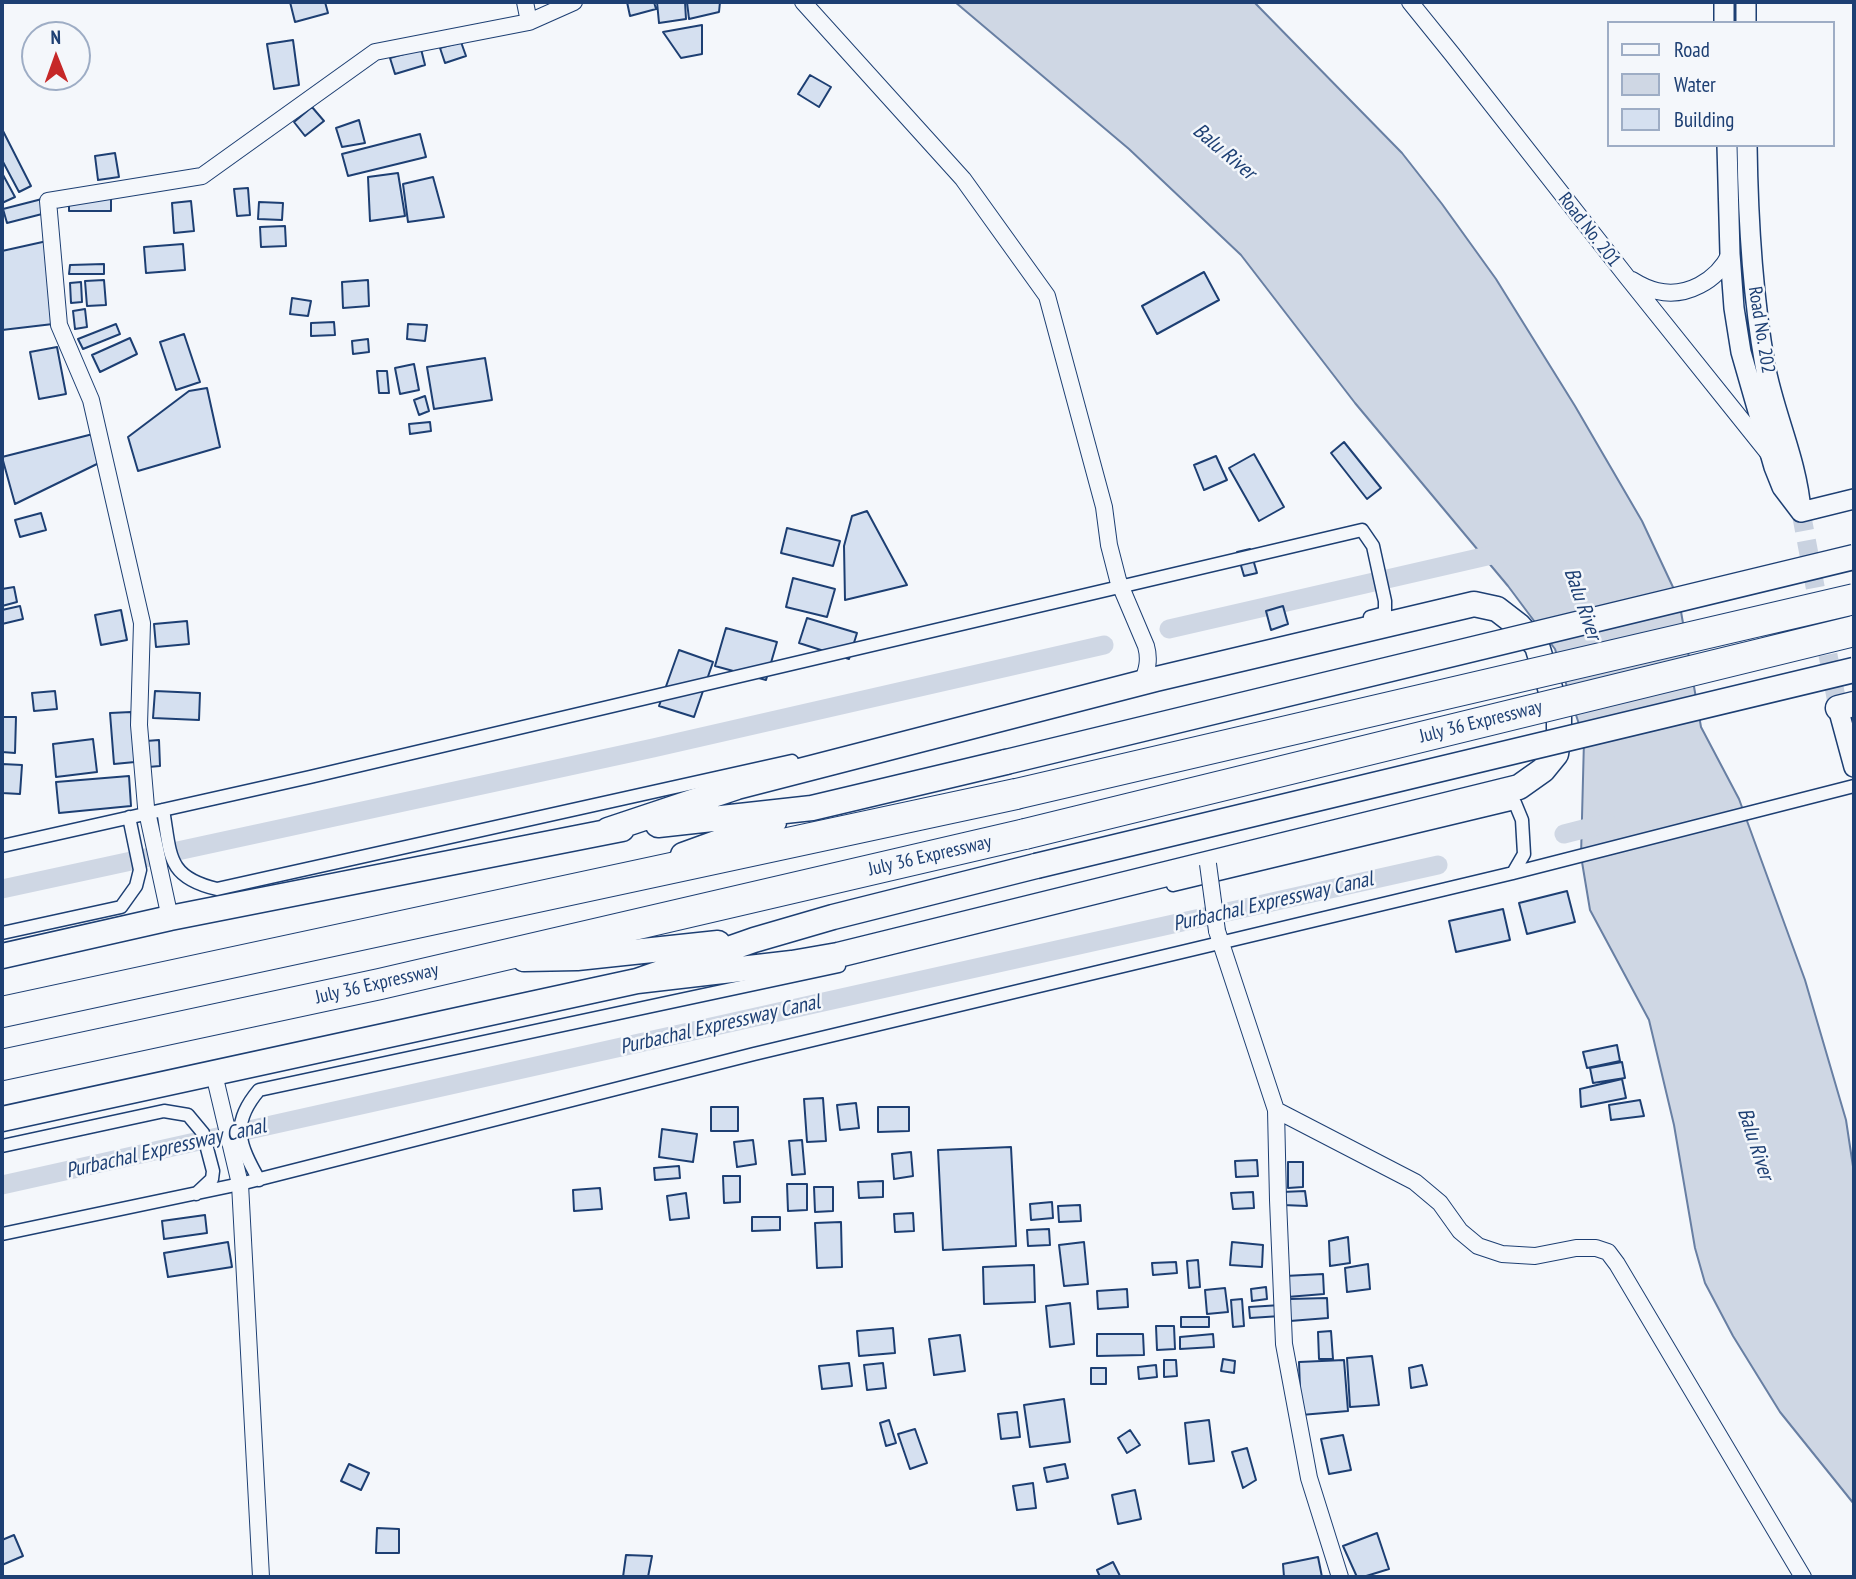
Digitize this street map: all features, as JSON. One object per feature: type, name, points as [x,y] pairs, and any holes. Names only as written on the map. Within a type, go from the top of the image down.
[{"type":"highway","name":"July 36 Expressway","points":[[2,1012],[1016,794],[1854,599]]},
{"type":"highway","name":"July 36 Expressway","points":[[2,1065],[353,990],[1025,834],[1854,631]]},
{"type":"main road","points":[[620,879],[812,808],[1854,557]]},
{"type":"main road","points":[[608,830],[737,787],[1144,678],[1474,604],[1497,609],[1519,626],[1537,646],[1559,717],[1556,754],[1543,770],[1519,787],[1209,870],[838,954],[792,963],[637,981]]},
{"type":"main road","points":[[2,1119],[216,1085],[637,981],[754,940],[833,917],[1854,670]]},
{"type":"main road","points":[[2,956],[170,918],[608,830],[812,808]]},
{"type":"main road","points":[[479,960],[577,958],[754,940]]},
{"type":"street","points":[[525,2],[529,22]]},
{"type":"street","points":[[170,918],[139,725],[142,623],[92,400],[59,325],[48,201],[202,176],[375,52],[529,22],[574,2]]},
{"type":"street","points":[[803,2],[963,179],[1047,296],[1104,507],[1109,545],[1121,587],[1149,656],[1144,678]]},
{"type":"street","name":"Road No. 201","points":[[1410,2],[1770,456]]},
{"type":"street","points":[[1724,2],[1724,21]]},
{"type":"street","points":[[1746,2],[1746,21]]},
{"type":"street","points":[[1627,277],[1658,292],[1673,293],[1702,284],[1724,266],[1730,254],[1727,147]]},
{"type":"street","name":"Road No. 202","points":[[1748,147],[1750,255],[1765,367],[1799,488],[1801,512]]},
{"type":"street","points":[[1730,254],[1750,255]]},
{"type":"street","name":"Road No. 201","points":[[1730,254],[1741,352],[1770,456],[1782,487],[1801,512]]},
{"type":"street","points":[[1801,512],[1854,499]]},
{"type":"street","points":[[2,846],[153,814],[1363,530],[1373,546],[1385,601],[1385,614],[1144,678],[782,763],[217,889],[200,885],[182,876],[172,861],[153,814]]},
{"type":"street","points":[[1846,706],[1854,767]]},
{"type":"street","points":[[2,1234],[195,1194],[239,1177],[259,1180],[1218,937],[1516,872],[1854,786]]},
{"type":"street","points":[[259,1180],[244,1153],[240,1122],[246,1106],[260,1090],[831,968],[1209,870],[1515,803],[1522,820],[1524,854],[1516,872]]},
{"type":"street","points":[[2,933],[121,906],[136,886],[140,870],[130,817]]},
{"type":"street","points":[[1209,870],[1218,937],[1276,1110],[1284,1344],[1309,1478],[1340,1577]]},
{"type":"street","points":[[216,1085],[239,1177],[261,1577]]},
{"type":"street","points":[[1276,1110],[1415,1182],[1440,1203],[1460,1231],[1478,1246],[1502,1254],[1535,1256],[1576,1248],[1596,1248],[1608,1252],[1803,1577]]},
{"type":"street","points":[[2,1146],[164,1111],[188,1115],[203,1133],[213,1171],[212,1179],[195,1194]]},
{"type":"water","name":"Balu River","points":[[955,2],[1254,2],[1402,153],[1496,279],[1575,406],[1642,521],[1679,600],[1701,727],[1739,799],[1805,980],[1846,1120],[1854,1173],[1854,1504],[1780,1412],[1733,1336],[1705,1283],[1695,1248],[1674,1125],[1649,1020],[1590,910],[1581,856],[1584,740],[1555,649],[1508,586],[1355,403],[1241,255],[1129,149]]},
{"type":"building","points":[[290,2],[325,2],[328,13],[295,22]]},
{"type":"building","points":[[627,2],[654,2],[656,9],[630,16]]},
{"type":"building","points":[[657,2],[685,2],[686,19],[659,23]]},
{"type":"building","points":[[687,2],[720,2],[719,12],[689,19]]},
{"type":"building","points":[[702,25],[702,54],[681,58],[663,32]]},
{"type":"building","points":[[293,40],[299,85],[274,89],[267,44]]},
{"type":"building","points":[[461,42],[466,56],[445,63],[440,48]]},
{"type":"building","points":[[421,49],[425,65],[395,74],[390,58]]},
{"type":"building","points":[[810,75],[831,87],[819,107],[798,94]]},
{"type":"building","points":[[312,107],[324,121],[305,136],[294,122]]},
{"type":"building","points":[[359,120],[365,143],[342,147],[336,128]]},
{"type":"building","points":[[2,129],[31,186],[19,192],[2,160]]},
{"type":"building","points":[[420,134],[426,157],[348,176],[342,154]]},
{"type":"building","points":[[115,153],[119,177],[98,180],[95,156]]},
{"type":"building","points":[[2,173],[15,197],[2,203]]},
{"type":"building","points":[[398,173],[405,216],[370,221],[368,177]]},
{"type":"building","points":[[433,177],[444,217],[408,222],[403,184]]},
{"type":"building","points":[[248,188],[250,215],[237,216],[234,189]]},
{"type":"building","points":[[42,199],[46,213],[7,223],[3,209]]},
{"type":"building","points":[[69,199],[111,199],[111,211],[69,211]]},
{"type":"building","points":[[191,201],[194,231],[174,233],[172,203]]},
{"type":"building","points":[[259,202],[283,203],[282,220],[258,219]]},
{"type":"building","points":[[285,226],[286,246],[261,247],[260,227]]},
{"type":"building","points":[[47,241],[53,324],[2,330],[2,251]]},
{"type":"building","points":[[183,244],[185,270],[146,273],[144,247]]},
{"type":"building","points":[[104,264],[104,274],[69,274],[70,265]]},
{"type":"building","points":[[1204,272],[1219,300],[1157,334],[1142,306]]},
{"type":"building","points":[[104,280],[106,305],[87,306],[85,281]]},
{"type":"building","points":[[368,280],[369,306],[343,308],[342,282]]},
{"type":"building","points":[[81,282],[82,302],[71,303],[70,283]]},
{"type":"building","points":[[292,298],[311,301],[308,316],[290,314]]},
{"type":"building","points":[[85,309],[87,327],[75,329],[73,311]]},
{"type":"building","points":[[334,322],[335,335],[311,336],[311,323]]},
{"type":"building","points":[[116,324],[120,334],[83,349],[78,339]]},
{"type":"building","points":[[408,324],[427,325],[425,341],[407,339]]},
{"type":"building","points":[[184,334],[200,382],[176,390],[160,342]]},
{"type":"building","points":[[130,338],[137,354],[100,372],[92,355]]},
{"type":"building","points":[[368,339],[369,352],[353,354],[352,341]]},
{"type":"building","points":[[57,347],[66,394],[39,399],[30,352]]},
{"type":"building","points":[[485,358],[492,400],[434,409],[427,367]]},
{"type":"building","points":[[414,364],[419,390],[400,394],[395,368]]},
{"type":"building","points":[[377,371],[387,371],[389,393],[379,393]]},
{"type":"building","points":[[207,388],[220,447],[138,471],[128,437],[189,391]]},
{"type":"building","points":[[425,396],[429,411],[419,415],[414,400]]},
{"type":"building","points":[[430,422],[431,431],[410,434],[409,424]]},
{"type":"building","points":[[93,434],[99,463],[15,504],[2,457]]},
{"type":"building","points":[[1344,442],[1381,488],[1367,499],[1331,453]]},
{"type":"building","points":[[1254,454],[1284,507],[1259,521],[1229,468]]},
{"type":"building","points":[[1216,456],[1227,480],[1204,490],[1194,465]]},
{"type":"building","points":[[867,511],[907,585],[845,600],[844,546],[852,516]]},
{"type":"building","points":[[41,513],[46,530],[20,537],[15,520]]},
{"type":"building","points":[[787,528],[840,541],[833,566],[781,553]]},
{"type":"building","points":[[1250,549],[1257,573],[1244,576],[1237,552]]},
{"type":"building","points":[[793,578],[835,589],[827,617],[786,607]]},
{"type":"building","points":[[14,587],[17,602],[2,606],[2,589]]},
{"type":"building","points":[[20,606],[23,619],[2,624],[2,610]]},
{"type":"building","points":[[1283,606],[1288,624],[1271,630],[1266,611]]},
{"type":"building","points":[[121,610],[127,640],[101,645],[95,615]]},
{"type":"building","points":[[807,618],[857,633],[849,659],[799,643]]},
{"type":"building","points":[[187,621],[189,644],[156,647],[154,624]]},
{"type":"building","points":[[726,628],[777,642],[766,680],[715,666]]},
{"type":"building","points":[[679,650],[713,662],[694,717],[659,706]]},
{"type":"building","points":[[55,691],[57,709],[34,711],[32,693]]},
{"type":"building","points":[[155,691],[200,693],[199,720],[153,718]]},
{"type":"building","points":[[131,712],[135,762],[114,764],[110,713]]},
{"type":"building","points":[[2,717],[16,717],[15,753],[2,752]]},
{"type":"building","points":[[93,739],[97,772],[56,777],[53,744]]},
{"type":"building","points":[[159,740],[160,766],[148,767],[146,741]]},
{"type":"building","points":[[2,764],[22,765],[20,794],[2,793]]},
{"type":"building","points":[[129,776],[131,806],[59,813],[56,782]]},
{"type":"building","points":[[1567,891],[1575,922],[1527,934],[1519,903]]},
{"type":"building","points":[[1503,909],[1510,940],[1456,952],[1449,921]]},
{"type":"building","points":[[1617,1045],[1620,1061],[1587,1068],[1583,1052]]},
{"type":"building","points":[[1622,1062],[1625,1078],[1593,1083],[1590,1068]]},
{"type":"building","points":[[1622,1079],[1626,1098],[1581,1107],[1580,1089]]},
{"type":"building","points":[[823,1098],[826,1141],[807,1142],[804,1099]]},
{"type":"building","points":[[1640,1100],[1644,1116],[1611,1120],[1609,1105]]},
{"type":"building","points":[[856,1103],[859,1128],[840,1130],[837,1105]]},
{"type":"building","points":[[711,1107],[738,1107],[738,1131],[711,1131]]},
{"type":"building","points":[[878,1107],[909,1107],[909,1131],[878,1132]]},
{"type":"building","points":[[662,1129],[697,1134],[693,1162],[659,1157]]},
{"type":"building","points":[[753,1140],[756,1164],[737,1167],[734,1142]]},
{"type":"building","points":[[802,1140],[805,1174],[792,1175],[789,1141]]},
{"type":"building","points":[[1011,1147],[1016,1246],[943,1250],[938,1150]]},
{"type":"building","points":[[911,1152],[913,1176],[894,1179],[892,1154]]},
{"type":"building","points":[[1257,1160],[1258,1176],[1236,1177],[1235,1161]]},
{"type":"building","points":[[1288,1162],[1303,1162],[1303,1187],[1288,1188]]},
{"type":"building","points":[[679,1166],[680,1178],[655,1180],[654,1168]]},
{"type":"building","points":[[723,1176],[740,1176],[740,1202],[724,1203]]},
{"type":"building","points":[[883,1181],[883,1197],[859,1198],[858,1182]]},
{"type":"building","points":[[787,1184],[807,1184],[807,1210],[788,1211]]},
{"type":"building","points":[[814,1187],[833,1187],[833,1211],[815,1212]]},
{"type":"building","points":[[600,1188],[602,1209],[574,1211],[573,1190]]},
{"type":"building","points":[[1305,1191],[1307,1206],[1283,1205],[1282,1192]]},
{"type":"building","points":[[1253,1192],[1254,1208],[1233,1209],[1231,1193]]},
{"type":"building","points":[[686,1193],[689,1218],[670,1220],[667,1196]]},
{"type":"building","points":[[1052,1202],[1053,1218],[1031,1220],[1030,1204]]},
{"type":"building","points":[[1080,1205],[1081,1221],[1059,1222],[1058,1206]]},
{"type":"building","points":[[913,1213],[914,1231],[895,1232],[894,1214]]},
{"type":"building","points":[[205,1215],[207,1233],[164,1239],[162,1221]]},
{"type":"building","points":[[752,1217],[780,1217],[780,1230],[752,1231]]},
{"type":"building","points":[[841,1222],[842,1267],[817,1268],[815,1223]]},
{"type":"building","points":[[1049,1229],[1050,1245],[1028,1246],[1027,1230]]},
{"type":"building","points":[[1348,1237],[1350,1263],[1330,1266],[1329,1241]]},
{"type":"building","points":[[228,1242],[232,1267],[168,1277],[164,1253]]},
{"type":"building","points":[[1084,1242],[1088,1284],[1064,1286],[1059,1245]]},
{"type":"building","points":[[1232,1242],[1263,1245],[1262,1267],[1230,1265]]},
{"type":"building","points":[[1198,1260],[1200,1287],[1189,1288],[1187,1261]]},
{"type":"building","points":[[1176,1262],[1177,1273],[1153,1275],[1152,1263]]},
{"type":"building","points":[[1368,1264],[1370,1289],[1347,1292],[1345,1268]]},
{"type":"building","points":[[1034,1265],[1035,1302],[984,1304],[983,1267]]},
{"type":"building","points":[[1323,1274],[1324,1294],[1287,1297],[1285,1276]]},
{"type":"building","points":[[1266,1287],[1267,1299],[1252,1301],[1251,1289]]},
{"type":"building","points":[[1225,1288],[1228,1312],[1207,1314],[1205,1290]]},
{"type":"building","points":[[1127,1289],[1128,1307],[1098,1309],[1097,1291]]},
{"type":"building","points":[[1327,1298],[1328,1318],[1290,1321],[1290,1299]]},
{"type":"building","points":[[1242,1299],[1244,1326],[1233,1327],[1231,1300]]},
{"type":"building","points":[[1070,1303],[1074,1344],[1050,1347],[1046,1306]]},
{"type":"building","points":[[1281,1305],[1281,1316],[1250,1318],[1249,1307]]},
{"type":"building","points":[[1181,1317],[1209,1317],[1209,1327],[1181,1327]]},
{"type":"building","points":[[1156,1326],[1174,1326],[1175,1349],[1157,1350]]},
{"type":"building","points":[[893,1328],[895,1353],[859,1356],[857,1331]]},
{"type":"building","points":[[1331,1331],[1333,1359],[1319,1359],[1318,1332]]},
{"type":"building","points":[[1097,1334],[1143,1334],[1144,1355],[1097,1356]]},
{"type":"building","points":[[1213,1334],[1214,1347],[1180,1349],[1180,1337]]},
{"type":"building","points":[[960,1335],[965,1371],[934,1375],[929,1339]]},
{"type":"building","points":[[1372,1356],[1379,1405],[1350,1407],[1347,1358]]},
{"type":"building","points":[[1223,1359],[1235,1361],[1234,1373],[1221,1371]]},
{"type":"building","points":[[1164,1360],[1176,1360],[1177,1376],[1164,1377]]},
{"type":"building","points":[[1344,1360],[1348,1411],[1301,1415],[1299,1362]]},
{"type":"building","points":[[849,1363],[852,1386],[822,1389],[819,1366]]},
{"type":"building","points":[[883,1363],[886,1388],[867,1390],[864,1365]]},
{"type":"building","points":[[1156,1365],[1157,1377],[1139,1379],[1138,1367]]},
{"type":"building","points":[[1422,1365],[1427,1385],[1411,1388],[1409,1368]]},
{"type":"building","points":[[1091,1368],[1106,1368],[1106,1384],[1091,1384]]},
{"type":"building","points":[[1064,1399],[1070,1442],[1030,1447],[1024,1405]]},
{"type":"building","points":[[1017,1412],[1020,1437],[1001,1439],[998,1414]]},
{"type":"building","points":[[889,1420],[896,1443],[886,1446],[880,1423]]},
{"type":"building","points":[[1209,1420],[1214,1461],[1189,1464],[1185,1423]]},
{"type":"building","points":[[915,1429],[927,1463],[910,1469],[898,1434]]},
{"type":"building","points":[[1130,1430],[1140,1445],[1127,1453],[1118,1438]]},
{"type":"building","points":[[1343,1435],[1351,1470],[1329,1474],[1321,1439]]},
{"type":"building","points":[[1247,1448],[1256,1480],[1243,1488],[1232,1452]]},
{"type":"building","points":[[349,1464],[369,1473],[361,1490],[341,1481]]},
{"type":"building","points":[[1065,1464],[1068,1478],[1047,1482],[1044,1468]]},
{"type":"building","points":[[1033,1483],[1036,1508],[1017,1510],[1013,1486]]},
{"type":"building","points":[[1135,1490],[1141,1519],[1118,1524],[1112,1495]]},
{"type":"building","points":[[377,1528],[399,1529],[399,1553],[376,1553]]},
{"type":"building","points":[[1377,1533],[1389,1569],[1357,1577],[1343,1546]]},
{"type":"building","points":[[14,1535],[23,1556],[2,1565],[2,1540]]},
{"type":"building","points":[[626,1555],[652,1556],[648,1577],[623,1577]]},
{"type":"building","points":[[1318,1557],[1322,1577],[1284,1577],[1283,1564]]},
{"type":"building","points":[[1113,1562],[1120,1576],[1100,1577],[1097,1570]]},
{"type":"waterway","name":"Purbachal Expressway Canal","points":[[1169,629],[1509,551]]},
{"type":"waterway","name":"Purbachal Expressway Canal","points":[[2,889],[653,748],[1104,645]]},
{"type":"waterway","name":"Purbachal Expressway Canal","points":[[1564,834],[1607,823]]},
{"type":"waterway","name":"Purbachal Expressway Canal","points":[[2,1185],[1438,865]]},
{"type":"tunnel","points":[[1801,512],[1838,708]]}]
